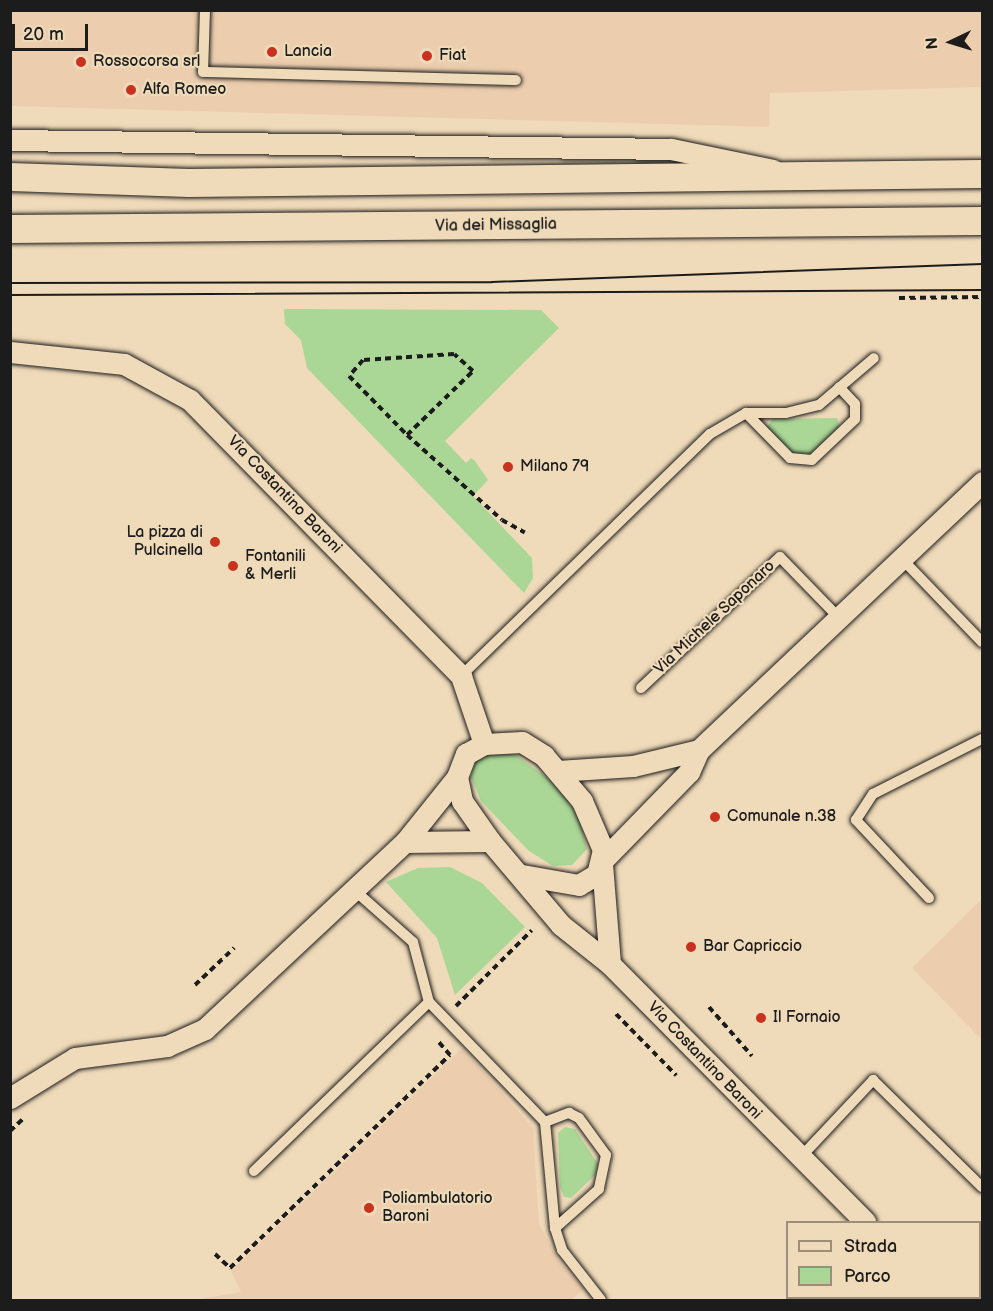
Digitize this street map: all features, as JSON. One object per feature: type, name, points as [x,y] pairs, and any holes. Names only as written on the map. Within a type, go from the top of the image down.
[{"type":"main road","points":[[10,177],[189,183],[788,174],[982,174]]},
{"type":"main road","name":"Via dei Missaglia","points":[[10,229],[982,221]]},
{"type":"street","points":[[10,140],[671,149],[788,174]]},
{"type":"street","name":"Via Costantino Baroni","points":[[10,352],[124,364],[190,400],[461,676],[484,744]]},
{"type":"street","points":[[521,875],[579,885],[689,772],[699,750],[903,560],[982,482]]},
{"type":"street","points":[[10,1098],[75,1058],[167,1046],[205,1029],[405,842],[457,777],[466,754],[484,744],[522,742],[558,771],[582,801],[603,862],[610,964]]},
{"type":"street","points":[[558,771],[633,766],[699,750]]},
{"type":"street","name":"Via Costantino Baroni","points":[[457,777],[462,801],[490,841],[561,925],[610,964],[798,1160],[864,1221]]},
{"type":"street","points":[[405,842],[490,841]]},
{"type":"lane","points":[[205,10],[203,72],[516,80]]},
{"type":"lane","points":[[461,676],[710,434],[746,413],[786,413],[819,405],[874,358]]},
{"type":"lane","points":[[746,413],[790,458],[812,460],[855,419],[855,404],[839,387]]},
{"type":"lane","name":"Via Michele Saponaro","points":[[641,688],[780,557],[840,619]]},
{"type":"lane","points":[[903,560],[982,642]]},
{"type":"lane","points":[[929,898],[856,820],[873,794],[982,739]]},
{"type":"lane","points":[[353,889],[413,942],[429,1002],[443,1019],[545,1122],[555,1228],[562,1250],[601,1300]]},
{"type":"lane","points":[[254,1171],[429,1002]]},
{"type":"lane","points":[[798,1160],[873,1080],[982,1187]]},
{"type":"lane","points":[[545,1122],[569,1113],[579,1118],[606,1155],[599,1189],[555,1228]]},
{"type":"path","points":[[899,298],[982,297]]},
{"type":"path","points":[[407,435],[473,371],[454,354],[363,360],[349,376],[407,435],[502,520],[525,533]]},
{"type":"path","points":[[443,1019],[532,930]]},
{"type":"path","points":[[195,986],[234,948]]},
{"type":"path","points":[[709,1007],[752,1056]]},
{"type":"path","points":[[616,1014],[676,1075]]},
{"type":"path","points":[[215,1254],[230,1268],[450,1055]]},
{"type":"shaded area","points":[[11,11],[982,11],[982,87],[770,93],[769,127],[11,106]]},
{"type":"shaded area","points":[[982,899],[982,1040],[912,968]]},
{"type":"shaded area","points":[[462,1048],[533,1128],[539,1224],[559,1261],[584,1289],[572,1300],[194,1300],[241,1292],[231,1271]]},
{"type":"green space","points":[[284,309],[541,310],[559,328],[445,441],[466,463],[471,458],[475,461],[488,480],[473,496],[532,558],[533,578],[524,593],[307,368],[301,340],[285,324]]},
{"type":"green space","points":[[837,418],[840,428],[813,455],[791,454],[766,428],[773,419]]},
{"type":"green space","points":[[509,750],[557,785],[579,817],[587,849],[572,865],[553,866],[529,851],[481,801],[471,777],[474,758]]},
{"type":"green space","points":[[450,867],[482,883],[525,927],[455,995],[437,938],[386,882],[418,868]]},
{"type":"green space","points":[[565,1127],[575,1129],[598,1164],[595,1175],[571,1198],[564,1197],[560,1187],[558,1133]]},
{"type":"tram line","points":[[10,283],[492,282],[982,264]]},
{"type":"tram line","points":[[10,295],[982,290]]},
{"type":"place","name":"Lancia","points":[[272,52]]},
{"type":"place","name":"Fiat","points":[[427,56]]},
{"type":"place","name":"Rossocorsa srl","points":[[81,62]]},
{"type":"place","name":"Alfa Romeo","points":[[131,90]]},
{"type":"place","name":"Milano 79","points":[[508,467]]},
{"type":"place","name":"La pizza di Pulcinella","points":[[215,542]]},
{"type":"place","name":"Fontanili & Merli","points":[[233,566]]},
{"type":"place","name":"Comunale n.38","points":[[715,817]]},
{"type":"place","name":"Bar Capriccio","points":[[691,947]]},
{"type":"place","name":"Il Fornaio","points":[[761,1018]]},
{"type":"place","name":"Poliambulatorio Baroni","points":[[369,1208]]}]
